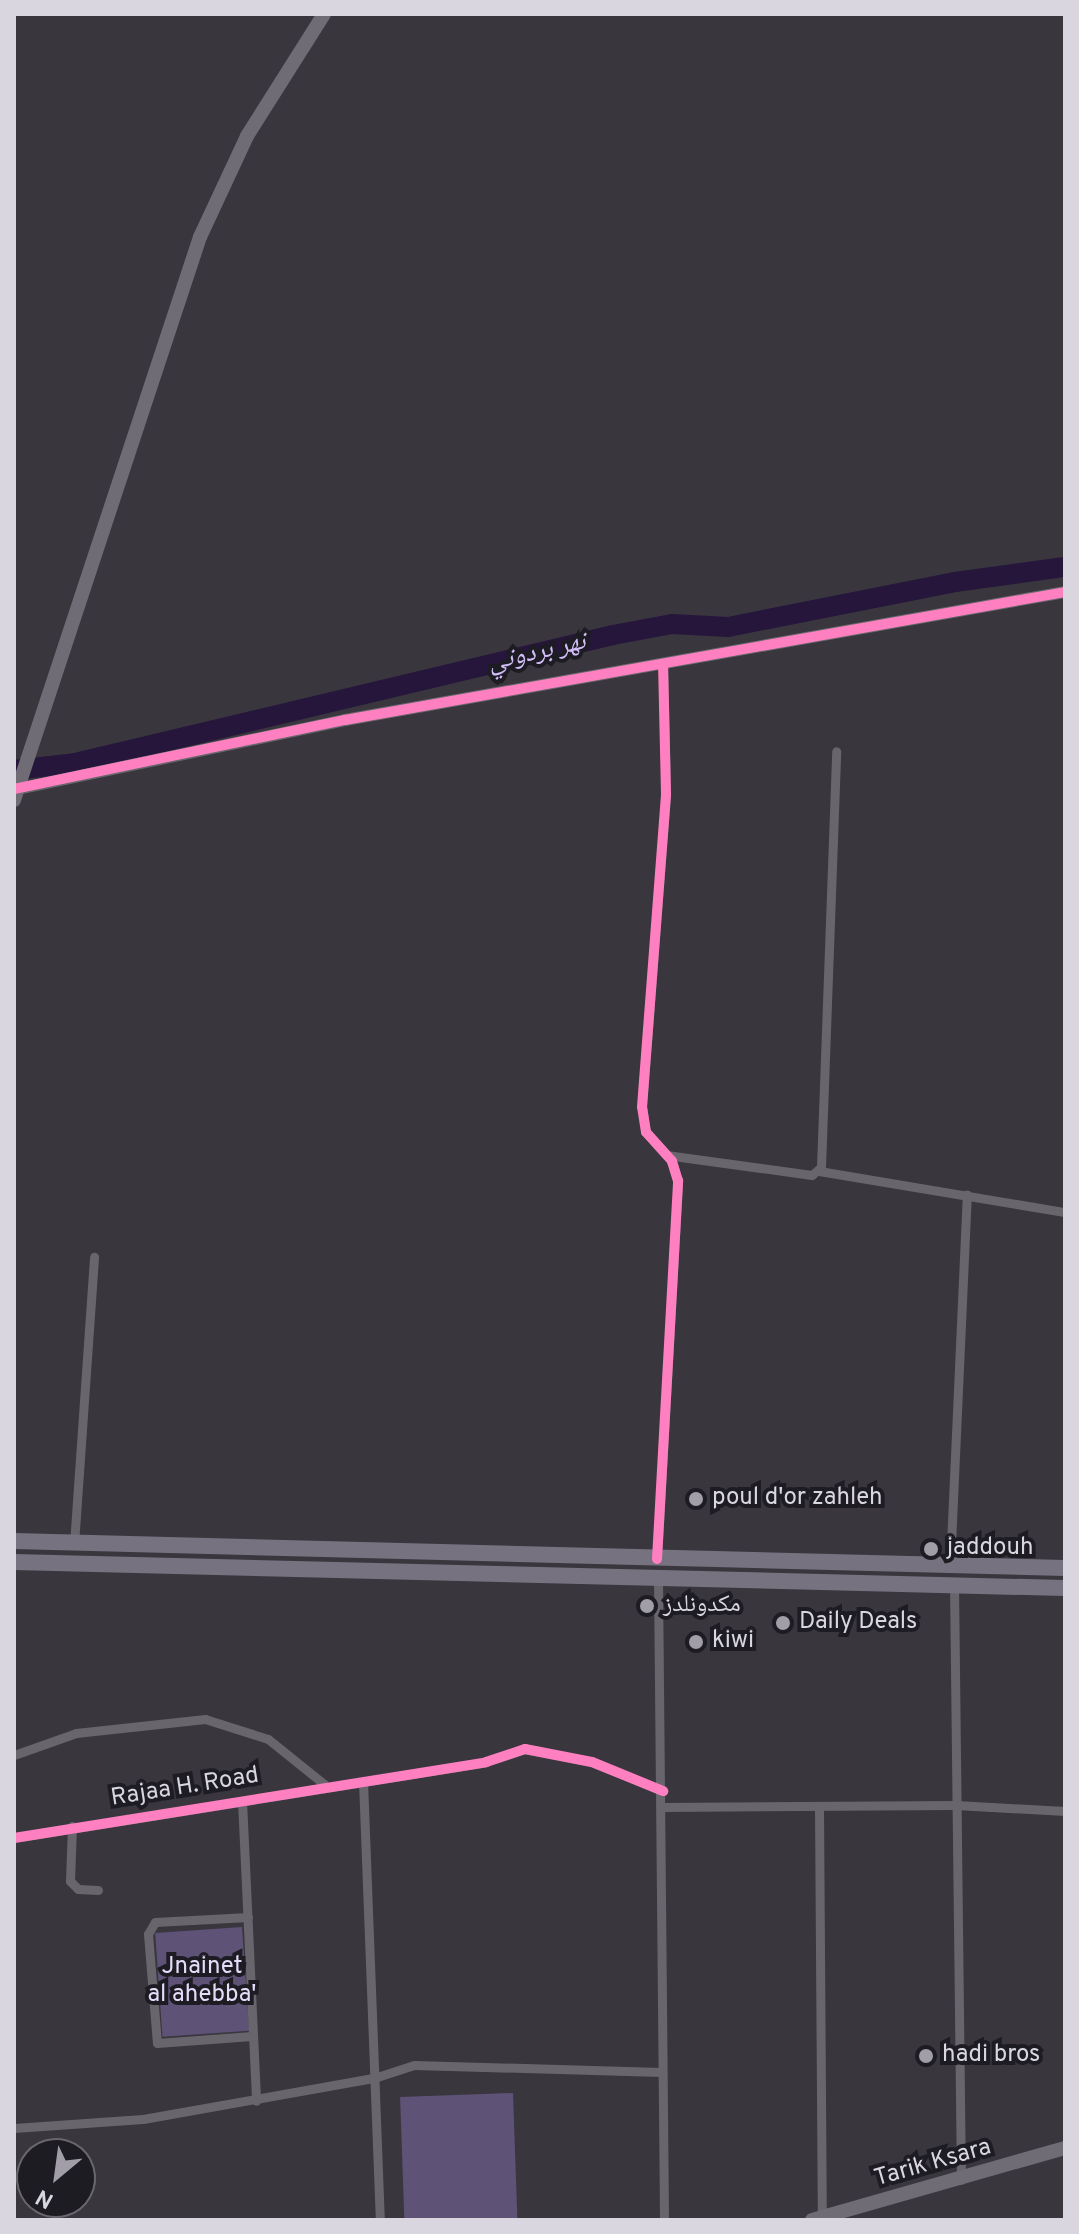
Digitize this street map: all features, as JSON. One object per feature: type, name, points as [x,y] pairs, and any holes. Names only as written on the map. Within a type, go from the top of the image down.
[{"type":"highway","points":[[14,1541],[275,1551],[1065,1568]]},
{"type":"highway","points":[[275,1551],[275,1570]]},
{"type":"highway","points":[[14,1562],[1065,1588]]},
{"type":"highway","points":[[14,1573],[49,1563]]},
{"type":"main road","points":[[17,790],[200,237],[247,136],[324,14]]},
{"type":"main road","name":"Tarik Ksara","points":[[817,2218],[961,2180],[1065,2148]]},
{"type":"street","points":[[17,790],[152,757],[1065,592]]},
{"type":"street","points":[[657,1559],[678,1181],[666,1155],[646,1132],[642,1107],[666,794],[663,665]]},
{"type":"street","points":[[819,1171],[836,852],[836,751]]},
{"type":"street","points":[[666,1155],[812,1175],[819,1171],[1065,1212]]},
{"type":"street","points":[[950,1566],[967,1194]]},
{"type":"street","points":[[74,1544],[94,1257]]},
{"type":"street","points":[[658,1579],[664,1807],[661,2072],[664,2220]]},
{"type":"street","points":[[954,1584],[961,2180]]},
{"type":"street","points":[[14,1755],[76,1733],[205,1719],[268,1739],[324,1784]]},
{"type":"street","name":"Rajaa H. Road","points":[[14,1838],[72,1826],[242,1801],[324,1784],[486,1762],[525,1749],[592,1762],[663,1791]]},
{"type":"street","points":[[363,1781],[380,2220]]},
{"type":"street","points":[[242,1801],[256,2101]]},
{"type":"street","points":[[664,1807],[956,1805],[1065,1811]]},
{"type":"street","points":[[817,2218],[819,1808]]},
{"type":"street","points":[[72,1826],[70,1881],[78,1889],[98,1890]]},
{"type":"street","points":[[248,1917],[155,1922],[148,1934],[157,2043],[252,2036]]},
{"type":"street","points":[[14,2128],[143,2119],[374,2078],[414,2065],[661,2072]]},
{"type":"green space","name":"Jnainet al ahebba'","points":[[242,1927],[249,2031],[162,2037],[155,1933]]},
{"type":"green space","points":[[513,2093],[517,2220],[404,2220],[400,2097]]},
{"type":"waterway","name":"نهر بردوني","points":[[14,770],[75,763],[613,635],[672,624],[728,627],[955,582],[1065,567]]},
{"type":"cycle path","points":[[14,789],[345,720],[1065,592]]},
{"type":"cycle path","points":[[657,1559],[678,1181],[672,1161],[646,1132],[642,1107],[666,794],[663,665]]},
{"type":"cycle path","points":[[14,1838],[486,1762],[525,1749],[592,1762],[663,1791]]},
{"type":"place","name":"poul d'or zahleh","points":[[696,1499]]},
{"type":"place","name":"jaddouh","points":[[931,1549]]},
{"type":"place","name":"مكدونلدز","points":[[647,1606]]},
{"type":"place","name":"Daily Deals","points":[[783,1623]]},
{"type":"place","name":"kiwi","points":[[696,1642]]},
{"type":"place","name":"hadi bros","points":[[926,2056]]}]
